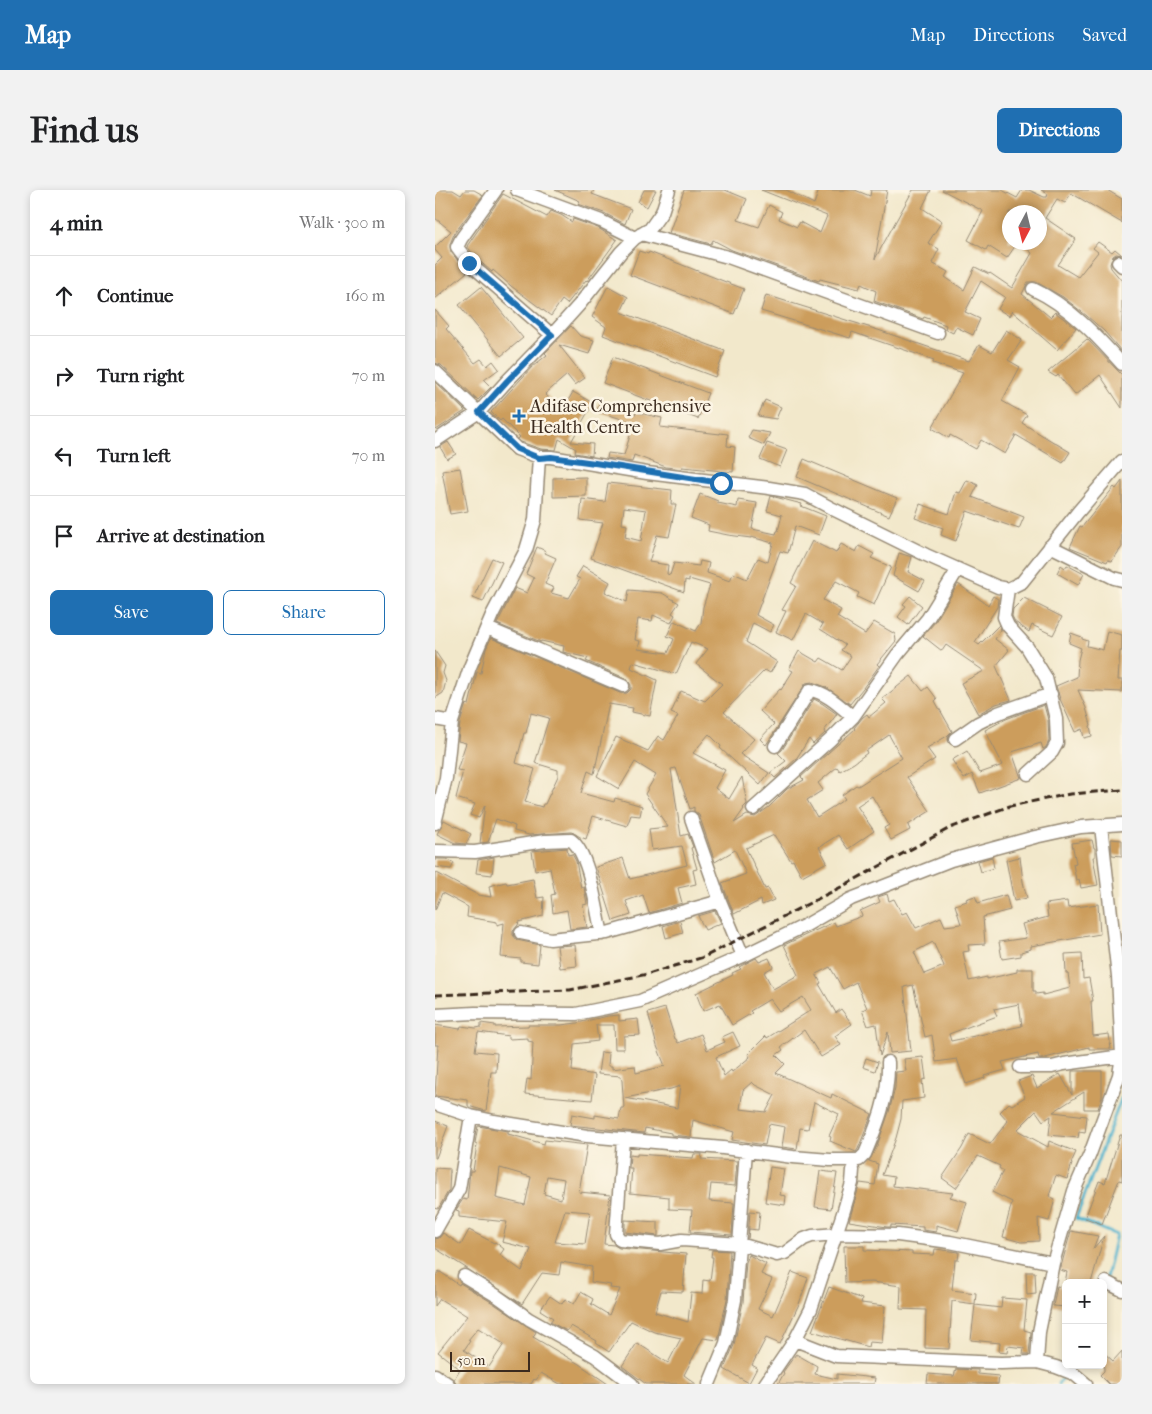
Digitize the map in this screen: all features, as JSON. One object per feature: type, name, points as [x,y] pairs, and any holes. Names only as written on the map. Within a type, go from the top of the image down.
[{"type":"street","points":[[496,190],[457,247],[469,263],[552,335]]},
{"type":"street","points":[[517,190],[638,236],[728,257],[938,333]]},
{"type":"street","points":[[435,441],[479,412],[552,335],[579,305],[621,252],[638,236],[650,229],[662,212],[669,190]]},
{"type":"street","points":[[1033,289],[1052,298],[1096,335],[1122,364]]},
{"type":"street","points":[[435,371],[517,449],[539,458],[568,460],[805,494],[926,556],[999,587],[1008,588],[1022,582],[1122,461]]},
{"type":"street","points":[[435,823],[446,778],[453,722],[470,667],[512,575],[526,550],[535,520],[539,458]]},
{"type":"street","points":[[1051,546],[1114,578],[1122,580]]},
{"type":"street","points":[[753,809],[853,717],[897,655],[927,618],[957,569]]},
{"type":"street","points":[[1008,588],[1004,617],[1008,626],[1027,648],[1046,678],[1056,719],[1057,743],[1047,757],[1028,774]]},
{"type":"street","points":[[487,628],[623,686]]},
{"type":"street","points":[[775,746],[810,690],[818,691],[853,717]]},
{"type":"street","points":[[955,739],[978,723],[998,713],[1051,694]]},
{"type":"street","points":[[435,719],[453,722]]},
{"type":"street","points":[[691,818],[720,901],[743,956]]},
{"type":"street","points":[[435,1015],[475,1013],[576,1014],[640,1001],[743,956],[808,924],[851,899],[951,860],[1081,827],[1122,824]]},
{"type":"street","points":[[1037,1362],[1039,1332],[1053,1263],[1074,1191],[1090,1154],[1119,1075],[1121,1056],[1118,976],[1101,826]]},
{"type":"street","points":[[435,851],[475,852],[545,841],[571,840],[575,843],[584,859],[595,900],[601,934]]},
{"type":"street","points":[[521,933],[550,939],[601,934],[720,901]]},
{"type":"street","points":[[1020,1067],[1052,1067],[1121,1056]]},
{"type":"street","points":[[435,1104],[471,1116],[587,1136],[746,1150],[821,1159],[859,1160],[865,1154],[884,1107],[888,1062]]},
{"type":"street","points":[[435,1231],[459,1189],[471,1116]]},
{"type":"street","points":[[623,1139],[616,1234],[620,1240],[661,1244],[682,1240],[740,1244],[777,1255],[785,1253],[808,1237],[836,1234],[898,1235],[950,1242],[1053,1263]]},
{"type":"street","points":[[709,1384],[728,1334],[735,1300],[746,1150]]},
{"type":"street","points":[[765,1384],[795,1340],[811,1309],[852,1184],[853,1170]]},
{"type":"street","points":[[464,1276],[497,1296],[529,1319],[595,1356],[632,1384]]},
{"type":"street","points":[[1107,1282],[1122,1290]]},
{"type":"street","points":[[795,1340],[836,1356],[1001,1363],[1037,1362],[1074,1374],[1086,1384]]},
{"type":"street","points":[[435,1375],[448,1384]]},
{"type":"building","points":[[435,190],[453,190],[461,195],[465,190],[474,190],[483,195],[454,234],[450,244],[451,252],[467,272],[435,299],[435,265],[442,258],[435,250],[435,247],[451,231],[435,218]]},
{"type":"building","points":[[555,190],[594,190],[592,194],[631,209],[625,224],[604,213],[578,204],[580,201]]},
{"type":"building","points":[[644,190],[656,190],[647,207],[638,202]]},
{"type":"building","points":[[684,190],[725,190],[747,199],[738,220],[759,227],[769,205],[782,212],[779,219],[797,227],[800,222],[820,233],[827,216],[761,190],[786,190],[814,204],[819,190],[855,190],[870,196],[871,190],[887,190],[875,259],[913,190],[931,190],[922,208],[942,221],[928,243],[939,249],[932,263],[948,272],[945,277],[964,290],[975,267],[990,273],[1012,288],[1032,253],[1028,250],[1047,250],[1047,219],[1076,239],[1058,265],[1078,277],[1098,252],[1093,248],[1098,242],[1112,252],[1115,249],[1122,255],[1116,254],[1113,256],[1110,264],[1122,281],[1122,352],[1104,331],[1087,316],[1063,297],[1036,282],[1028,282],[1022,294],[1050,317],[1055,312],[1076,328],[1057,350],[1012,311],[1009,316],[998,309],[1005,297],[981,281],[965,312],[980,319],[973,335],[956,327],[953,333],[945,329],[946,325],[924,317],[923,319],[874,301],[876,291],[861,284],[859,289],[820,279],[819,281],[732,250],[713,240],[711,244],[669,233]]},
{"type":"building","points":[[942,190],[1002,190],[1017,198],[1022,190],[1029,190],[1047,197],[1048,194],[1041,190],[1107,190],[1122,199],[1122,223],[1071,193],[1065,203],[1057,199],[1047,215],[1047,205],[1002,205],[1002,250],[1012,250],[1007,258],[988,246],[986,250],[968,240],[983,211]]},
{"type":"building","points":[[503,194],[547,217],[551,211],[572,222],[573,219],[598,228],[617,240],[587,281],[567,304],[562,300],[551,316],[493,270],[492,272],[475,257],[467,246]]},
{"type":"building","points":[[639,251],[648,254],[649,252],[744,289],[734,314],[630,275]]},
{"type":"building","points":[[608,286],[628,297],[621,312],[725,351],[715,377],[603,335],[606,327],[592,317]]},
{"type":"building","points":[[481,287],[523,338],[501,356],[459,305]]},
{"type":"building","points":[[766,295],[969,361],[979,345],[992,352],[1006,330],[1022,340],[1008,360],[1020,367],[1002,401],[1027,415],[1022,423],[1070,452],[1063,463],[1016,435],[1005,454],[981,440],[976,449],[950,435],[949,438],[932,428],[963,373],[933,363],[934,360],[852,332],[850,338],[761,311]]},
{"type":"building","points":[[435,310],[449,326],[446,329],[475,363],[481,359],[487,366],[493,361],[499,369],[484,380],[491,387],[478,400],[441,365],[435,363]]},
{"type":"building","points":[[571,326],[580,336],[594,340],[589,354],[559,345],[585,378],[575,385],[567,375],[545,394],[562,411],[573,392],[593,403],[571,442],[593,444],[592,456],[575,453],[576,449],[559,439],[556,450],[541,449],[521,442],[518,439],[520,437],[502,419],[500,421],[491,412],[532,367],[547,355],[545,353]]},
{"type":"building","points":[[1087,339],[1122,375],[1122,408],[1100,375],[1075,395],[1058,375],[1056,377],[1048,372]]},
{"type":"building","points":[[613,357],[708,393],[698,419],[603,383]]},
{"type":"building","points":[[435,382],[465,411],[436,430],[435,429]]},
{"type":"building","points":[[765,400],[781,407],[776,419],[758,416]]},
{"type":"building","points":[[600,401],[636,414],[636,412],[662,418],[660,427],[728,434],[727,446],[735,447],[733,472],[666,467],[634,455],[632,462],[607,458],[608,453],[624,455],[634,423],[597,411]]},
{"type":"building","points":[[752,430],[770,433],[764,445],[748,438]]},
{"type":"building","points":[[448,442],[456,454],[447,459],[440,447]]},
{"type":"building","points":[[767,443],[787,450],[780,467],[760,459]]},
{"type":"building","points":[[804,459],[897,498],[889,516],[797,477]]},
{"type":"building","points":[[460,468],[468,511],[450,514],[442,471]]},
{"type":"building","points":[[586,477],[586,496],[553,497],[553,478]]},
{"type":"building","points":[[967,480],[978,485],[972,497],[1024,517],[1019,529],[967,511],[956,541],[941,535],[943,528],[915,518],[920,504],[949,514],[956,492],[960,493]]},
{"type":"building","points":[[1122,481],[1122,547],[1112,561],[1108,560],[1107,562],[1070,547],[1080,526],[1082,527],[1114,487],[1116,489]]},
{"type":"building","points":[[608,483],[672,490],[671,504],[676,504],[669,537],[657,535],[649,562],[668,565],[667,574],[670,575],[674,563],[699,566],[700,561],[709,563],[707,573],[730,581],[733,573],[747,579],[758,558],[768,562],[773,543],[751,537],[708,531],[709,525],[691,518],[700,494],[718,501],[718,503],[737,507],[738,500],[757,503],[752,529],[776,534],[782,515],[767,511],[771,496],[802,504],[801,506],[826,516],[819,535],[795,526],[788,553],[780,551],[756,615],[774,625],[770,632],[753,623],[746,642],[777,662],[770,673],[765,670],[724,712],[754,739],[740,754],[769,773],[760,785],[720,748],[721,746],[709,734],[693,753],[725,770],[715,788],[729,799],[742,777],[747,804],[734,823],[747,815],[755,817],[769,807],[787,789],[804,780],[801,777],[855,729],[863,717],[867,714],[869,717],[886,703],[882,699],[911,676],[923,691],[928,687],[937,699],[935,701],[952,731],[927,748],[935,759],[907,777],[930,811],[908,825],[910,830],[891,840],[884,828],[889,825],[872,796],[857,806],[874,831],[848,849],[838,835],[819,847],[827,862],[802,876],[793,860],[791,861],[774,835],[746,848],[765,889],[768,888],[774,900],[762,905],[761,900],[734,914],[722,883],[746,874],[735,850],[715,862],[699,815],[694,811],[694,807],[690,809],[676,768],[671,769],[681,836],[688,834],[693,847],[691,848],[697,869],[693,870],[696,884],[678,888],[682,903],[649,913],[643,895],[626,901],[631,915],[613,921],[596,867],[623,858],[630,879],[687,865],[682,846],[652,850],[649,829],[668,827],[645,794],[656,775],[635,762],[619,789],[597,776],[616,737],[648,751],[658,736],[664,740],[678,716],[671,713],[681,691],[705,701],[722,684],[696,664],[708,649],[691,642],[676,674],[633,662],[631,668],[657,680],[650,716],[632,712],[633,708],[609,704],[594,774],[588,771],[581,793],[614,802],[615,798],[642,806],[640,816],[631,815],[627,826],[593,816],[586,839],[571,832],[529,835],[514,831],[515,826],[496,819],[488,842],[480,843],[485,805],[479,818],[470,815],[475,804],[456,798],[463,771],[457,770],[466,743],[458,741],[460,723],[466,704],[469,705],[477,672],[481,673],[486,649],[491,638],[620,693],[627,693],[631,689],[627,679],[586,661],[588,658],[563,652],[564,646],[541,642],[497,624],[515,588],[527,593],[534,578],[526,574],[537,547],[556,558],[545,584],[554,588],[551,593],[569,598],[580,579],[576,577],[583,566],[610,582],[605,592],[627,602],[629,590],[662,593],[679,603],[672,613],[675,615],[671,623],[653,615],[652,621],[638,619],[635,640],[640,641],[638,649],[668,653],[674,639],[667,636],[674,621],[696,631],[701,623],[703,607],[710,585],[689,579],[689,581],[685,580],[684,592],[591,558],[603,523],[580,520],[582,499],[605,502]],"holes":[[[624,507],[646,510],[641,541],[625,537],[627,525],[622,524]],[[531,713],[549,718],[535,763],[558,770],[558,776],[542,807],[525,802],[535,769],[516,763],[524,733],[526,733]],[[889,735],[902,758],[858,786],[856,785],[842,795],[845,799],[817,817],[807,800],[823,790],[818,783],[837,767],[840,771],[854,763],[867,753],[866,751]]]},
{"type":"building","points":[[812,541],[836,553],[841,544],[856,552],[859,546],[874,554],[871,558],[891,567],[874,605],[857,597],[859,593],[836,581],[823,600],[841,610],[837,617],[865,634],[874,622],[895,634],[896,641],[877,664],[879,666],[850,704],[826,687],[812,682],[806,683],[766,745],[760,739],[774,724],[760,711],[781,690],[793,671],[789,669],[799,651],[818,662],[821,658],[842,670],[851,656],[841,650],[845,645],[820,629],[823,624],[806,614],[793,640],[776,632],[786,611],[782,610],[796,586],[791,583]]},
{"type":"building","points":[[899,553],[912,557],[908,572],[925,581],[919,591],[893,576]]},
{"type":"building","points":[[492,558],[502,562],[483,602],[473,598]]},
{"type":"building","points":[[1061,565],[1065,568],[1067,565],[1084,574],[1078,585],[1057,573]]},
{"type":"building","points":[[958,584],[988,605],[993,596],[998,599],[997,607],[975,642],[979,645],[999,625],[1001,630],[995,639],[1009,650],[996,666],[1011,700],[996,704],[978,714],[961,683],[984,671],[946,645],[942,651],[923,636],[935,622]]},
{"type":"building","points":[[910,596],[922,606],[908,625],[898,617],[906,606],[903,604]]},
{"type":"building","points":[[1024,598],[1062,617],[1053,635],[1032,625],[1029,632],[1015,622],[1012,616],[1013,609]]},
{"type":"building","points":[[1107,631],[1122,635],[1118,680],[1122,680],[1122,692],[1078,690],[1091,725],[1092,736],[1084,738],[1082,729],[1075,732],[1056,686],[1077,677],[1081,648],[1069,643],[1071,633],[1088,641],[1087,646],[1103,650]]},
{"type":"building","points":[[435,651],[445,666],[443,673],[446,681],[443,693],[435,698]]},
{"type":"building","points":[[814,699],[837,714],[824,731],[825,733],[813,744],[809,739],[796,759],[775,778],[770,773],[786,761],[778,753],[782,750]]},
{"type":"building","points":[[1044,705],[1048,720],[1049,741],[1046,747],[1043,749],[1041,743],[1012,752],[1021,778],[980,793],[972,774],[964,779],[952,760],[967,751],[980,773],[1003,765],[985,730],[1006,719]]},
{"type":"building","points":[[444,820],[471,834],[466,844],[455,843],[437,834]]},
{"type":"building","points":[[1111,839],[1122,840],[1122,856],[1112,855]]},
{"type":"building","points":[[1092,840],[1095,848],[1095,857],[1093,857],[1098,885],[1081,888],[1079,879],[1076,880],[1073,864],[1076,863],[1072,843]]},
{"type":"building","points":[[567,848],[568,855],[572,854],[576,861],[581,888],[584,887],[587,904],[583,905],[587,927],[570,929],[567,910],[553,913],[551,895],[555,894],[550,868],[535,871],[532,851]]},
{"type":"building","points":[[494,857],[492,875],[476,873],[478,860]]},
{"type":"building","points":[[992,857],[994,868],[981,872],[978,861]]},
{"type":"building","points":[[1020,857],[1027,898],[1014,901],[1006,860]]},
{"type":"building","points":[[435,859],[447,859],[454,863],[451,869],[435,867]]},
{"type":"building","points":[[435,872],[478,895],[491,897],[489,886],[533,879],[537,898],[544,897],[543,916],[519,922],[513,931],[513,935],[517,940],[540,945],[538,964],[521,962],[521,959],[501,957],[504,923],[497,925],[497,922],[467,917],[468,907],[442,893],[435,910]]},
{"type":"building","points":[[887,894],[889,901],[894,899],[902,914],[907,912],[916,928],[941,917],[945,926],[961,924],[955,905],[975,896],[978,903],[1006,895],[1010,910],[983,917],[985,944],[968,945],[969,951],[963,952],[969,981],[1017,972],[1017,969],[1033,969],[1033,991],[1036,991],[1036,994],[1043,993],[1043,995],[1070,988],[1068,973],[1066,973],[1065,954],[1082,953],[1083,979],[1089,978],[1093,1001],[1091,1001],[1093,1036],[1109,1034],[1111,1049],[1089,1049],[1089,1047],[1041,1059],[1039,1059],[1038,1054],[1002,1062],[1005,1070],[966,1084],[957,1059],[936,1062],[932,1035],[925,1037],[913,985],[904,987],[911,1051],[890,1053],[888,1032],[880,1056],[876,1024],[868,1026],[862,1010],[867,1008],[856,982],[843,989],[830,967],[816,974],[821,983],[819,984],[836,1013],[841,1009],[852,1024],[835,1036],[841,1045],[821,1057],[804,1030],[781,1047],[783,1050],[776,1055],[785,1064],[776,1073],[831,1098],[832,1094],[872,1114],[856,1152],[830,1141],[831,1137],[829,1136],[839,1114],[814,1102],[808,1129],[800,1128],[797,1149],[782,1147],[785,1127],[769,1124],[765,1145],[732,1140],[734,1132],[693,1120],[691,1137],[671,1135],[671,1133],[645,1128],[644,1133],[570,1125],[572,1114],[595,1118],[595,1115],[619,1119],[621,1108],[624,1108],[621,1076],[598,1074],[601,1052],[609,1053],[608,1066],[612,1066],[612,1069],[635,1066],[636,1073],[665,1066],[657,1046],[648,1013],[665,1008],[678,1043],[701,1034],[707,1050],[725,1042],[722,1037],[733,1032],[740,1046],[716,1057],[724,1076],[731,1070],[732,1072],[750,1057],[748,1054],[766,1036],[767,1038],[811,1010],[803,997],[779,1011],[770,999],[732,1025],[720,1004],[703,1011],[696,993],[733,975],[732,973],[741,969],[739,967],[756,958],[759,962],[769,958],[773,967],[764,972],[773,989],[798,975],[784,945],[834,922],[836,926],[862,916],[860,911],[880,902],[878,897]],"holes":[[[933,942],[944,966],[924,974],[914,952]],[[1019,1004],[1022,1026],[951,1041],[949,1034],[997,1016],[994,1009]],[[752,1082],[775,1095],[766,1112],[740,1109],[743,1090]],[[680,1086],[677,1108],[625,1098]]]},
{"type":"building","points":[[1067,901],[1068,908],[1098,904],[1100,934],[1031,946],[1031,949],[1021,952],[1021,956],[1002,959],[999,942],[1026,938],[1022,924],[1048,917],[1046,904]]},
{"type":"building","points":[[715,911],[721,923],[705,930],[698,916]]},
{"type":"building","points":[[680,921],[683,933],[666,938],[663,926]]},
{"type":"building","points":[[575,945],[577,966],[560,968],[557,946]]},
{"type":"building","points":[[619,1015],[619,1021],[638,1019],[640,1035],[624,1036],[624,1049],[615,1049],[614,1025],[596,1025],[598,1041],[574,1044],[572,1071],[595,1075],[592,1100],[525,1094],[527,1079],[531,1080],[533,1042],[528,1041],[528,1038],[509,1039],[509,1036],[478,1032],[475,1051],[497,1053],[496,1072],[491,1072],[486,1111],[468,1106],[468,1100],[435,1096],[438,1045],[435,1045],[435,1025],[460,1029],[461,1026],[481,1027],[481,1023],[495,1025],[495,1027],[561,1025]]},
{"type":"building","points":[[923,1057],[926,1079],[922,1080],[924,1098],[902,1101],[901,1119],[896,1138],[882,1175],[894,1177],[893,1186],[953,1193],[950,1197],[967,1202],[958,1231],[936,1225],[936,1232],[923,1230],[923,1227],[891,1225],[891,1227],[887,1227],[849,1221],[860,1183],[875,1185],[878,1164],[869,1161],[877,1146],[889,1112],[895,1088],[896,1072],[906,1071],[904,1059]]},
{"type":"building","points":[[866,1058],[878,1062],[875,1071],[863,1067]]},
{"type":"building","points":[[1072,1071],[1102,1071],[1102,1097],[1098,1109],[1084,1109],[1084,1092],[1053,1112],[1087,1116],[1085,1133],[1079,1132],[1078,1138],[1049,1135],[1051,1116],[1043,1121],[1036,1111],[1017,1130],[1048,1147],[1049,1141],[1076,1152],[1067,1179],[1056,1175],[1049,1196],[1055,1199],[1049,1221],[1038,1218],[1039,1241],[1021,1242],[1003,1237],[1012,1202],[992,1192],[1003,1171],[999,1168],[1000,1166],[978,1156],[956,1188],[942,1178],[969,1134],[990,1144],[1008,1121],[1000,1112],[1009,1103],[1012,1105],[1025,1097],[1018,1081],[1032,1076],[1037,1088],[1060,1074],[1072,1095]]},
{"type":"building","points":[[435,1121],[448,1126],[436,1158],[435,1158]]},
{"type":"building","points":[[478,1126],[508,1131],[508,1134],[544,1144],[545,1140],[587,1145],[579,1192],[610,1195],[604,1244],[614,1245],[619,1248],[686,1254],[683,1292],[661,1291],[655,1312],[688,1322],[691,1293],[702,1294],[703,1280],[710,1281],[712,1250],[730,1251],[727,1299],[718,1340],[703,1338],[684,1375],[696,1384],[646,1384],[622,1366],[637,1343],[668,1363],[681,1338],[654,1332],[631,1321],[609,1352],[596,1343],[597,1341],[571,1326],[567,1331],[550,1322],[553,1318],[540,1310],[550,1296],[562,1304],[565,1299],[574,1304],[581,1292],[593,1299],[591,1304],[609,1315],[620,1289],[610,1288],[611,1285],[591,1282],[592,1267],[561,1262],[559,1275],[542,1273],[522,1304],[435,1248],[435,1239],[439,1238],[443,1233],[461,1245],[469,1230],[495,1242],[504,1249],[500,1255],[522,1271],[531,1249],[502,1242],[507,1222],[459,1217],[459,1211],[456,1210],[463,1199],[467,1200],[470,1171],[473,1171],[477,1144],[475,1143]],"holes":[[[500,1168],[531,1177],[525,1205],[496,1198]],[[547,1176],[564,1179],[561,1199],[544,1194]],[[565,1210],[590,1212],[585,1244],[555,1242]]]},
{"type":"building","points":[[1120,1135],[1122,1135],[1122,1181],[1119,1180],[1102,1224],[1085,1218],[1099,1181],[1105,1183]]},
{"type":"building","points":[[637,1154],[693,1158],[694,1154],[702,1154],[701,1159],[737,1161],[735,1186],[711,1184],[709,1201],[734,1203],[732,1235],[690,1232],[692,1210],[669,1209],[669,1197],[630,1193],[632,1168],[629,1168],[630,1155],[637,1156]]},
{"type":"building","points":[[770,1167],[784,1169],[780,1195],[786,1196],[785,1205],[765,1202]]},
{"type":"building","points":[[435,1168],[450,1169],[449,1190],[438,1209],[435,1208]]},
{"type":"building","points":[[820,1171],[837,1173],[831,1209],[815,1207]]},
{"type":"building","points":[[750,1211],[760,1212],[758,1230],[749,1229],[748,1238]]},
{"type":"building","points":[[625,1220],[658,1222],[658,1236],[625,1232]]},
{"type":"building","points":[[1071,1231],[1098,1236],[1093,1249],[1104,1236],[1092,1279],[1066,1279],[1067,1272],[1060,1270]]},
{"type":"building","points":[[844,1246],[864,1246],[864,1250],[912,1252],[912,1254],[934,1255],[935,1249],[959,1252],[958,1260],[955,1260],[952,1290],[976,1293],[975,1304],[952,1301],[949,1349],[925,1348],[926,1310],[900,1309],[901,1286],[872,1282],[845,1283]]},
{"type":"building","points":[[749,1255],[766,1264],[761,1274],[772,1279],[758,1309],[773,1316],[792,1272],[808,1278],[799,1304],[780,1344],[766,1338],[752,1365],[757,1368],[749,1383],[724,1369],[734,1345],[743,1302],[746,1262]]},
{"type":"building","points":[[439,1271],[459,1285],[460,1283],[493,1303],[536,1332],[533,1337],[579,1364],[608,1384],[560,1384],[541,1373],[531,1384],[456,1384],[454,1379],[460,1369],[438,1352],[467,1316],[440,1299],[435,1306],[435,1277]],"holes":[[[478,1328],[504,1344],[489,1367],[464,1350],[470,1341],[468,1340]]]},
{"type":"building","points":[[1026,1272],[1035,1272],[1036,1294],[1027,1295]]},
{"type":"building","points":[[1057,1286],[1062,1287],[1062,1307],[1053,1306]]},
{"type":"building","points":[[829,1287],[862,1299],[861,1303],[885,1306],[882,1343],[869,1342],[868,1347],[812,1331]]},
{"type":"building","points":[[1002,1298],[1027,1300],[1024,1330],[1031,1332],[1029,1354],[1023,1354],[1024,1348],[1008,1346],[1007,1353],[999,1352],[1000,1343],[971,1340],[975,1305],[1001,1308]]},
{"type":"building","points":[[1122,1351],[1122,1384],[1109,1384],[1100,1375],[1104,1369],[1107,1369],[1107,1356],[1113,1361]]},
{"type":"building","points":[[796,1354],[817,1366],[815,1374],[837,1379],[837,1374],[875,1378],[874,1384],[778,1384],[783,1372]]},
{"type":"building","points":[[956,1369],[978,1370],[978,1374],[999,1376],[998,1384],[927,1384],[928,1374],[954,1376]]},
{"type":"waterway","points":[[1106,1278],[1116,1235],[1076,1218],[1122,1097]]},
{"type":"waterway","points":[[1058,1384],[1065,1374]]},
{"type":"railway","points":[[435,995],[570,990],[648,974],[704,957],[841,887],[950,828],[1010,806],[1070,794],[1122,790]]},
{"type":"place","name":"Adifase Comprehensive Health Centre","points":[[519,416]]},
{"type":"route","points":[[469,263],[552,335],[479,412],[517,449],[539,458],[551,457],[595,463],[721,483]]}]
